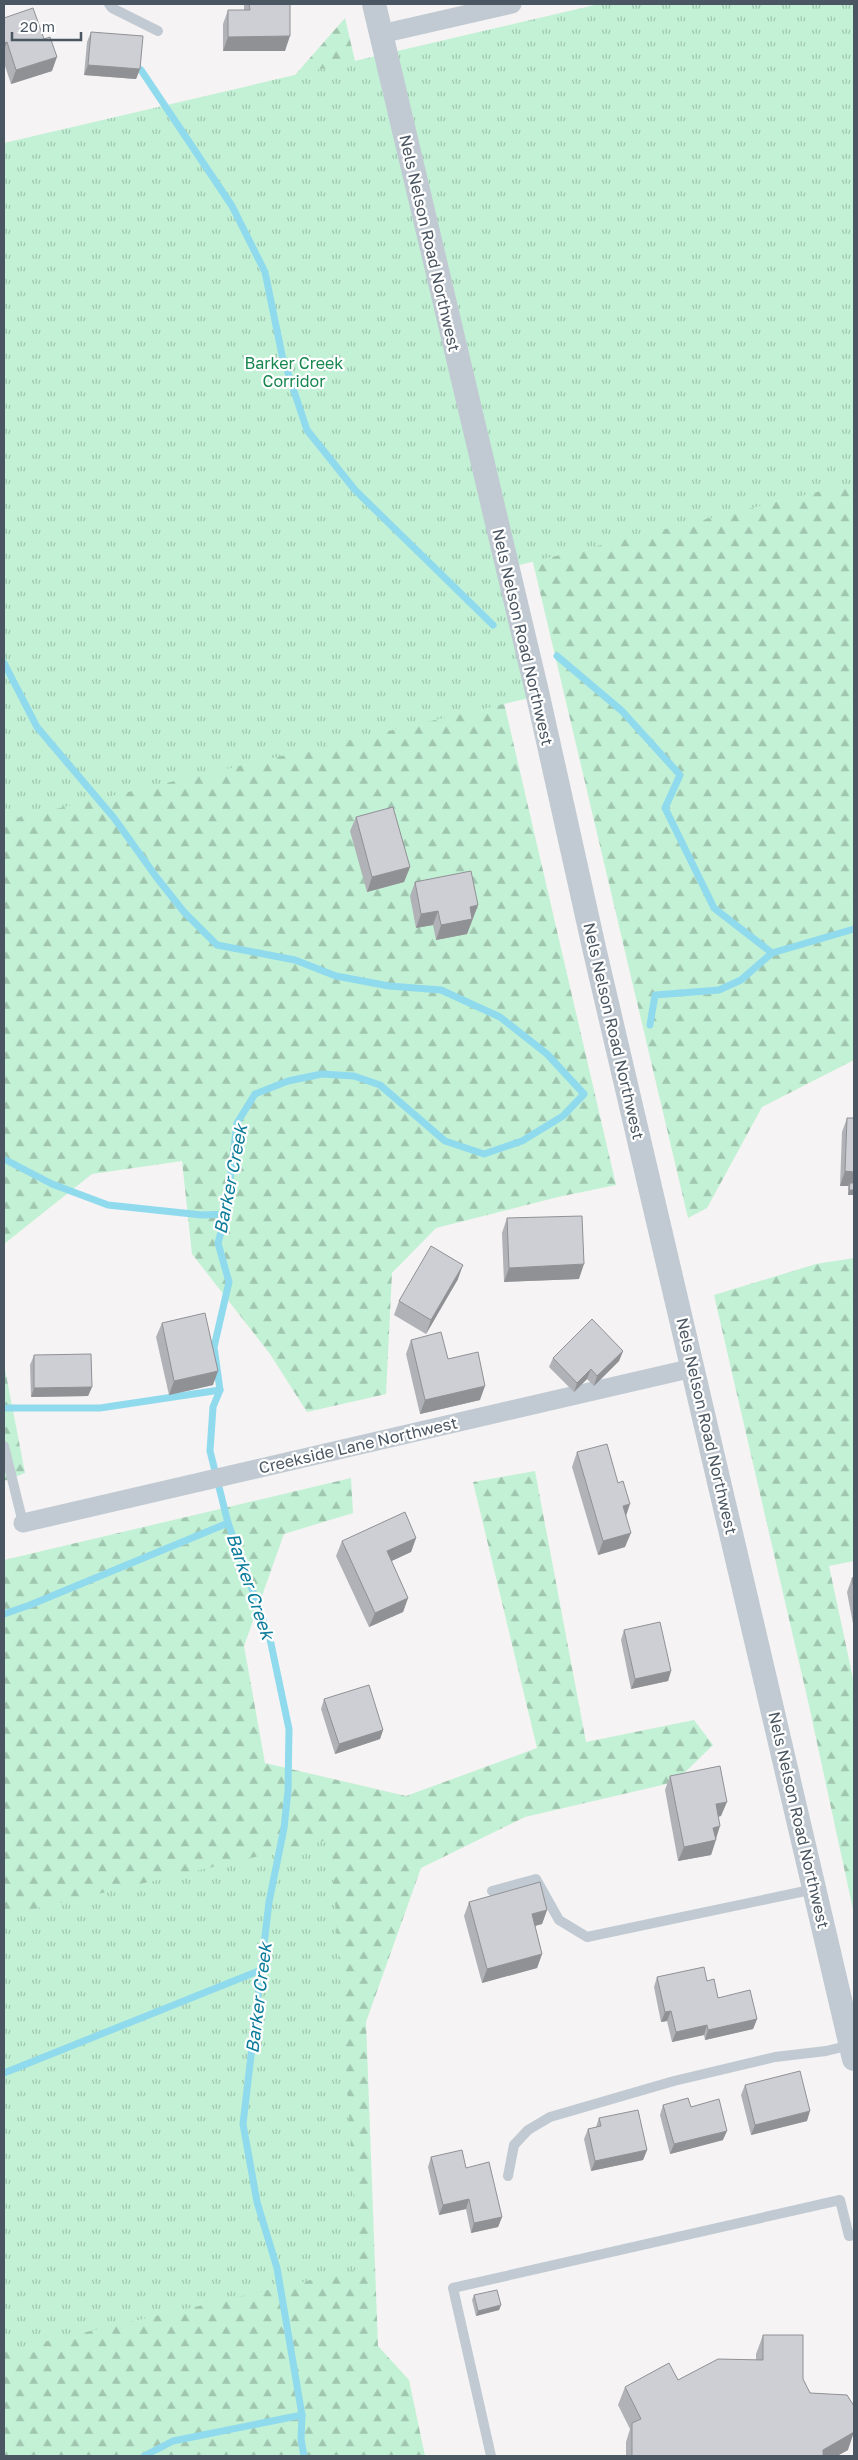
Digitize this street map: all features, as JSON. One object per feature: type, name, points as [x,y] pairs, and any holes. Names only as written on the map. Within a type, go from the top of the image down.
[{"type":"street","name":"Nels Nelson Road Northwest","points":[[374,4],[538,696],[853,2052]]},
{"type":"street","points":[[381,34],[512,4]]},
{"type":"street","name":"Creekside Lane Northwest","points":[[23,1522],[693,1368]]},
{"type":"lane","points":[[108,4],[112,8],[158,32]]},
{"type":"lane","points":[[4,1446],[23,1522]]},
{"type":"lane","points":[[492,1891],[536,1879],[559,1920],[587,1938],[815,1888]]},
{"type":"lane","points":[[508,2176],[514,2145],[528,2130],[550,2117],[674,2081],[775,2057],[826,2051],[853,2052]]},
{"type":"lane","points":[[491,2456],[453,2288],[840,2200],[849,2236],[854,2235]]},
{"type":"green space","name":"Barker Creek Corridor","points":[[599,4],[854,4],[854,483],[507,568],[538,696],[4,821],[4,143]]},
{"type":"green space","points":[[854,4],[854,1060],[762,1107],[707,1208],[688,1218],[457,241]]},
{"type":"green space","points":[[345,18],[616,1185],[558,1197],[436,1228],[392,1273],[386,1394],[307,1412],[270,1354],[192,1254],[182,1161],[92,1174],[4,1244],[4,191],[238,140]]},
{"type":"green space","points":[[854,1258],[854,1561],[829,1566],[854,1683],[854,1914],[808,1701],[714,1295],[816,1264]]},
{"type":"green space","points":[[4,1364],[25,1473],[4,1481]]},
{"type":"green space","points":[[535,1471],[586,1742],[694,1720],[713,1745],[675,1782],[525,1817],[421,1868],[366,2022],[378,2346],[409,2380],[425,2456],[4,2456],[4,1560],[351,1478],[353,1513],[284,1534],[244,1646],[265,1763],[406,1796],[537,1748],[473,1482]]},
{"type":"green space","points":[[331,1839],[359,2269],[4,2351],[4,1916]]},
{"type":"building","points":[[249,4],[290,4],[290,36],[228,37],[228,10],[250,10]]},
{"type":"building","points":[[33,8],[44,39],[50,37],[57,57],[16,70],[7,42],[4,43],[4,18]]},
{"type":"building","points":[[91,32],[143,36],[140,69],[88,65]]},
{"type":"building","points":[[393,807],[410,867],[372,877],[356,817]]},
{"type":"building","points":[[471,871],[478,905],[470,907],[472,919],[441,925],[438,911],[421,914],[415,882]]},
{"type":"building","points":[[847,1118],[854,1118],[854,1172],[845,1171]]},
{"type":"building","points":[[850,1183],[854,1183],[854,1190],[849,1190]]},
{"type":"building","points":[[582,1216],[584,1264],[509,1268],[507,1218]]},
{"type":"building","points":[[431,1246],[463,1265],[431,1320],[399,1301]]},
{"type":"building","points":[[205,1313],[218,1371],[174,1381],[162,1323]]},
{"type":"building","points":[[592,1319],[623,1351],[597,1376],[591,1369],[577,1383],[553,1358]]},
{"type":"building","points":[[441,1332],[448,1359],[478,1352],[485,1386],[425,1400],[411,1340]]},
{"type":"building","points":[[91,1354],[92,1387],[34,1388],[34,1355]]},
{"type":"building","points":[[607,1444],[618,1483],[623,1481],[630,1504],[623,1506],[631,1533],[603,1541],[577,1452]]},
{"type":"building","points":[[405,1512],[416,1538],[387,1551],[408,1598],[375,1613],[342,1541]]},
{"type":"building","points":[[660,1622],[671,1671],[635,1679],[624,1630]]},
{"type":"building","points":[[369,1685],[383,1730],[339,1744],[324,1699]]},
{"type":"building","points":[[720,1766],[727,1802],[716,1804],[720,1826],[713,1828],[716,1840],[684,1847],[670,1776]]},
{"type":"building","points":[[540,1882],[547,1910],[532,1914],[542,1954],[487,1969],[469,1902]]},
{"type":"building","points":[[704,1967],[707,1981],[714,1979],[718,1998],[750,1990],[757,2019],[708,2030],[707,2025],[676,2032],[671,2011],[665,2012],[657,1977]]},
{"type":"building","points":[[800,2071],[810,2111],[755,2125],[745,2085]]},
{"type":"building","points":[[688,2098],[691,2107],[719,2099],[727,2131],[674,2144],[663,2105]]},
{"type":"building","points":[[638,2110],[647,2150],[595,2161],[588,2129],[601,2126],[599,2118]]},
{"type":"building","points":[[462,2150],[466,2168],[489,2162],[502,2217],[474,2223],[469,2199],[443,2205],[431,2157]]},
{"type":"building","points":[[497,2290],[501,2305],[478,2311],[474,2295]]},
{"type":"building","points":[[763,2335],[803,2335],[803,2379],[810,2393],[847,2395],[854,2406],[854,2432],[823,2450],[823,2456],[632,2456],[632,2423],[641,2419],[625,2387],[669,2363],[678,2380],[718,2359],[763,2360]]},
{"type":"waterway","points":[[141,70],[232,206],[265,272],[282,355],[307,430],[355,490],[493,625]]},
{"type":"waterway","points":[[557,656],[622,711],[680,775],[665,808],[714,908],[772,953]]},
{"type":"waterway","name":"Barker Creek","points":[[4,663],[37,727],[114,818],[184,912],[217,945],[295,960],[336,976],[389,986],[441,990],[500,1017],[547,1054],[584,1094],[563,1116],[522,1141],[484,1154],[445,1141],[380,1085],[354,1076],[322,1074],[288,1081],[255,1094],[237,1123],[226,1214],[218,1243],[229,1282],[214,1347],[220,1390],[213,1407],[210,1451],[228,1523],[270,1639],[289,1729],[288,1791],[284,1828],[269,1902],[243,2124],[257,2202],[277,2268],[302,2415],[301,2439],[304,2456]]},
{"type":"waterway","name":"Barker Creek","points":[[650,1025],[655,995],[719,990],[741,980],[772,953],[854,929]]},
{"type":"waterway","points":[[4,1159],[52,1184],[108,1205],[202,1215],[226,1214]]},
{"type":"waterway","points":[[4,1408],[100,1408],[220,1390]]},
{"type":"waterway","points":[[4,1614],[228,1523]]},
{"type":"waterway","points":[[4,2073],[261,1970]]},
{"type":"waterway","points":[[144,2456],[173,2441],[302,2415]]}]
